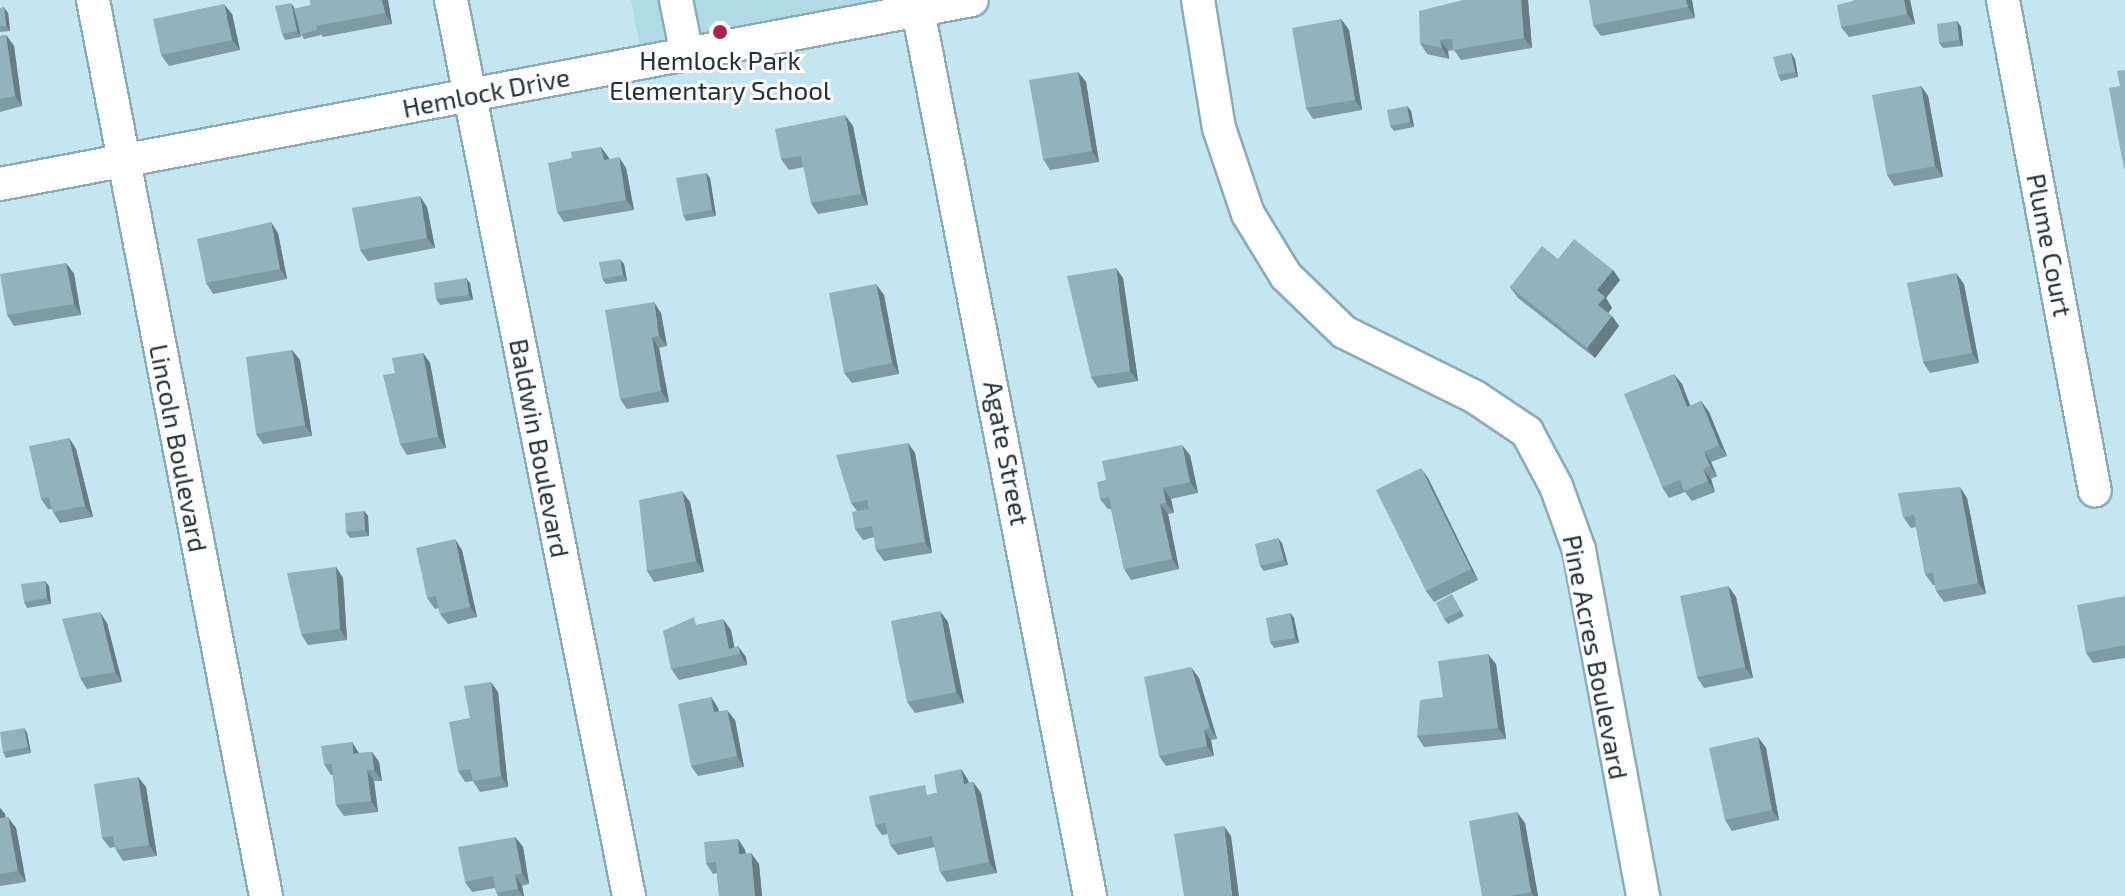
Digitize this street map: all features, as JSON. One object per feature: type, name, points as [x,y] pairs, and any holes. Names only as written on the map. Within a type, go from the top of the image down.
[{"type":"street","name":"Lincoln Boulevard","points":[[93,0],[266,896]]},
{"type":"street","name":"Baldwin Boulevard","points":[[451,0],[629,896]]},
{"type":"street","points":[[676,0],[687,54]]},
{"type":"street","name":"Hemlock Drive","points":[[0,184],[972,0]]},
{"type":"street","name":"Pine Acres Boulevard","points":[[1198,0],[1219,128],[1248,214],[1286,276],[1344,332],[1475,397],[1527,432],[1556,486],[1579,550],[1643,896]]},
{"type":"street","name":"Plume Court","points":[[2003,0],[2095,490]]},
{"type":"street","name":"Agate Street","points":[[918,10],[1090,896]]},
{"type":"shaded area","name":"Hemlock Park Elementary School","points":[[631,0],[972,0],[643,62]]},
{"type":"building","points":[[310,0],[382,0],[385,13],[315,26]]},
{"type":"building","points":[[1463,0],[1521,0],[1524,38],[1453,50],[1452,39],[1440,40],[1442,48],[1420,43],[1419,11]]},
{"type":"building","points":[[1589,0],[1686,0],[1688,7],[1593,25]]},
{"type":"building","points":[[1853,0],[1904,0],[1907,14],[1841,27],[1837,5]]},
{"type":"building","points":[[291,3],[297,31],[282,34],[275,6]]},
{"type":"building","points":[[224,4],[232,40],[161,55],[153,19]]},
{"type":"building","points":[[311,5],[317,30],[301,34],[294,9]]},
{"type":"building","points":[[4,7],[6,26],[0,26],[0,8]]},
{"type":"building","points":[[1341,19],[1355,100],[1306,108],[1292,28]]},
{"type":"building","points":[[1957,21],[1959,40],[1939,43],[1937,24]]},
{"type":"building","points":[[6,35],[15,96],[0,99],[0,36]]},
{"type":"building","points":[[1791,53],[1795,72],[1778,75],[1773,57]]},
{"type":"building","points":[[2125,70],[2124,169],[2109,88],[2120,86],[2117,71]]},
{"type":"building","points":[[1078,72],[1092,151],[1043,159],[1029,80]]},
{"type":"building","points":[[1921,86],[1935,166],[1887,175],[1872,95]]},
{"type":"building","points":[[1407,106],[1410,122],[1390,126],[1387,110]]},
{"type":"building","points":[[845,115],[861,194],[811,203],[801,156],[781,159],[775,129]]},
{"type":"building","points":[[601,147],[604,160],[619,157],[626,200],[557,212],[548,163],[572,158],[571,152]]},
{"type":"building","points":[[706,173],[712,210],[683,215],[676,178]]},
{"type":"building","points":[[420,196],[427,238],[360,250],[352,208]]},
{"type":"building","points":[[271,222],[280,269],[206,283],[197,239]]},
{"type":"building","points":[[1574,239],[1613,270],[1597,290],[1605,297],[1598,305],[1612,316],[1587,348],[1510,287],[1542,246],[1558,259]]},
{"type":"building","points":[[620,259],[623,275],[602,279],[599,262]]},
{"type":"building","points":[[66,263],[74,304],[7,315],[0,274]]},
{"type":"building","points":[[1116,268],[1130,371],[1091,377],[1067,276]]},
{"type":"building","points":[[1956,273],[1972,353],[1923,362],[1907,283]]},
{"type":"building","points":[[466,278],[469,295],[436,299],[434,283]]},
{"type":"building","points":[[876,284],[892,363],[844,373],[829,293]]},
{"type":"building","points":[[654,302],[659,336],[652,337],[661,391],[620,399],[605,310]]},
{"type":"building","points":[[292,350],[305,425],[256,434],[246,357]]},
{"type":"building","points":[[423,353],[438,437],[400,444],[383,375],[395,373],[392,358]]},
{"type":"building","points":[[1674,374],[1687,407],[1701,401],[1719,445],[1704,452],[1710,466],[1703,469],[1708,481],[1684,491],[1680,480],[1662,487],[1624,394]]},
{"type":"building","points":[[69,438],[85,506],[53,512],[49,497],[41,499],[29,446]]},
{"type":"building","points":[[908,443],[925,542],[876,550],[872,526],[855,529],[852,512],[869,509],[867,500],[851,503],[836,455]]},
{"type":"building","points":[[1182,445],[1190,482],[1163,488],[1166,503],[1160,504],[1172,559],[1124,569],[1109,497],[1100,499],[1097,482],[1106,480],[1102,461]]},
{"type":"building","points":[[1421,468],[1471,569],[1426,591],[1376,490]]},
{"type":"building","points":[[1960,487],[1978,583],[1936,591],[1933,573],[1925,574],[1914,515],[1903,517],[1898,493]]},
{"type":"building","points":[[682,491],[696,561],[647,571],[639,500]]},
{"type":"building","points":[[364,511],[365,530],[346,532],[345,513]]},
{"type":"building","points":[[1278,538],[1284,560],[1260,566],[1255,544]]},
{"type":"building","points":[[455,539],[470,607],[440,614],[436,596],[427,598],[416,548]]},
{"type":"building","points":[[336,567],[340,629],[301,634],[287,573]]},
{"type":"building","points":[[45,581],[47,598],[24,602],[21,584]]},
{"type":"building","points":[[1728,586],[1745,667],[1697,677],[1680,596]]},
{"type":"building","points":[[1452,594],[1460,611],[1444,619],[1436,603]]},
{"type":"building","points":[[2125,596],[2125,645],[2086,653],[2077,605]]},
{"type":"building","points":[[940,611],[956,692],[907,702],[891,621]]},
{"type":"building","points":[[100,612],[115,672],[80,678],[62,619]]},
{"type":"building","points":[[1290,613],[1295,638],[1270,642],[1266,618]]},
{"type":"building","points":[[694,617],[696,625],[723,619],[729,649],[738,646],[740,654],[671,669],[663,631]]},
{"type":"building","points":[[1488,654],[1498,728],[1417,736],[1420,700],[1443,697],[1438,661]]},
{"type":"building","points":[[1191,667],[1210,728],[1204,730],[1207,746],[1159,756],[1144,677]]},
{"type":"building","points":[[491,682],[501,776],[473,781],[470,769],[458,771],[449,722],[470,718],[464,686]]},
{"type":"building","points":[[711,697],[714,712],[727,710],[737,756],[691,766],[678,704]]},
{"type":"building","points":[[24,728],[28,747],[3,752],[0,732]]},
{"type":"building","points":[[1758,737],[1772,810],[1725,820],[1709,748]]},
{"type":"building","points":[[352,742],[353,754],[372,752],[374,770],[367,770],[371,801],[336,805],[332,764],[324,764],[321,746]]},
{"type":"building","points":[[961,769],[964,784],[973,782],[989,862],[940,872],[932,836],[890,845],[885,823],[875,825],[869,796],[925,785],[927,795],[937,793],[934,775]]},
{"type":"building","points":[[138,777],[149,845],[116,850],[113,836],[102,838],[94,784]]},
{"type":"building","points":[[1517,812],[1531,892],[1482,896],[1469,821]]},
{"type":"building","points":[[8,817],[18,871],[0,874],[0,818]]},
{"type":"building","points":[[1224,826],[1232,896],[1184,896],[1174,834]]},
{"type":"building","points":[[515,837],[522,873],[515,875],[518,889],[496,893],[493,876],[465,882],[458,847]]},
{"type":"building","points":[[738,839],[739,854],[751,853],[755,896],[719,896],[716,862],[706,863],[704,842]]},
{"type":"place","name":"Hemlock Park Elementary School","points":[[720,32]]}]
